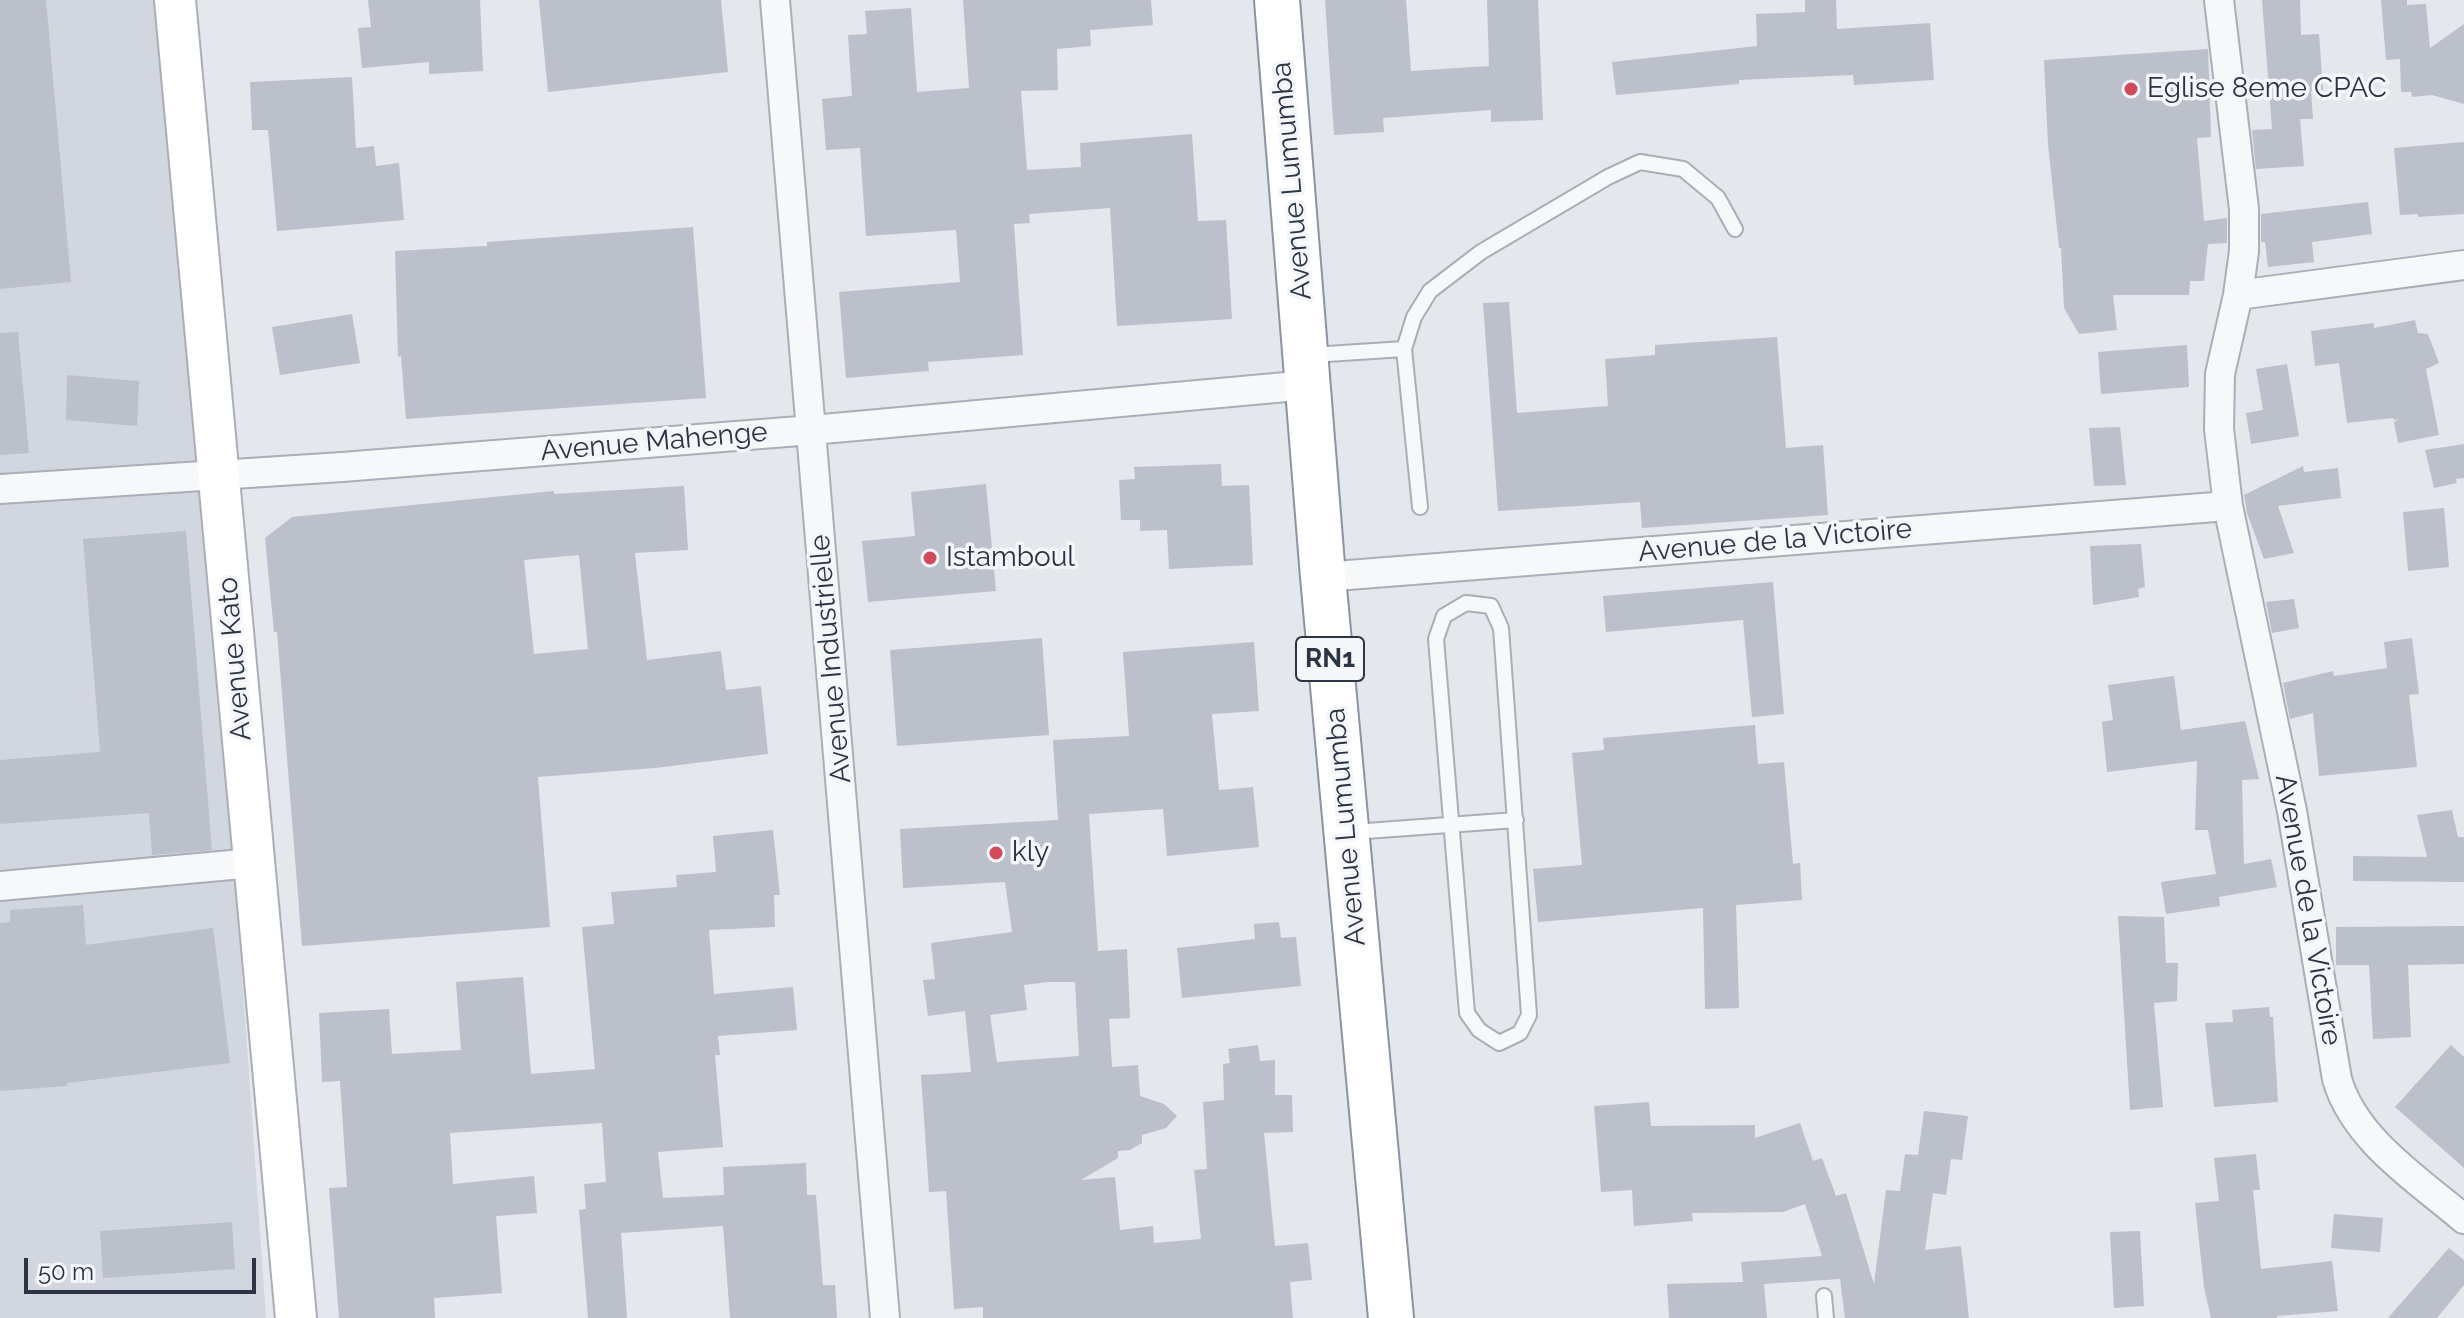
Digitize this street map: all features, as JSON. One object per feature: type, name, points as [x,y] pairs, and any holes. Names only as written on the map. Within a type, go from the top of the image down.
[{"type":"highway","name":"Avenue Lumumba","points":[[1277,0],[1323,577],[1391,1318]]},
{"type":"street","name":"Avenue Kato","points":[[175,0],[296,1318]]},
{"type":"street","name":"Avenue Industrielle","points":[[775,0],[885,1318]]},
{"type":"street","name":"Avenue de la Victoire","points":[[2219,0],[2244,209],[2244,251],[2238,295],[2220,374],[2219,429],[2228,506],[2292,811],[2337,1079],[2343,1100],[2355,1121],[2373,1141],[2464,1219]]},
{"type":"street","points":[[2238,295],[2464,265]]},
{"type":"street","name":"Avenue Mahenge","points":[[0,489],[342,467],[812,430],[1307,370]]},
{"type":"street","name":"Avenue de la Victoire","points":[[1323,577],[2228,506]]},
{"type":"street","points":[[0,886],[253,863]]},
{"type":"lane","points":[[1420,507],[1404,349],[1414,317],[1430,291],[1481,252],[1608,177],[1640,162],[1683,169],[1718,198],[1735,229]]},
{"type":"lane","points":[[1307,370],[1404,349]]},
{"type":"lane","points":[[1466,603],[1491,606],[1501,628],[1529,1015],[1520,1033],[1499,1043],[1479,1030],[1467,1013],[1452,823],[1436,639],[1444,616],[1466,603]]},
{"type":"lane","points":[[1346,832],[1516,820]]},
{"type":"lane","points":[[1824,1296],[1826,1318]]},
{"type":"shaded area","points":[[0,0],[174,0],[266,1318],[0,1318]]},
{"type":"building","points":[[0,0],[46,0],[71,282],[0,289]]},
{"type":"building","points":[[368,0],[480,0],[483,71],[429,74],[429,62],[362,68],[358,28],[371,27]]},
{"type":"building","points":[[539,0],[721,0],[728,72],[548,92]]},
{"type":"building","points":[[963,0],[1151,0],[1153,25],[1090,30],[1091,46],[1057,49],[1058,90],[1021,91],[1027,170],[1081,167],[1080,143],[1192,134],[1198,221],[1226,220],[1232,319],[1117,326],[1110,208],[1029,214],[1030,223],[1014,224],[1023,355],[928,362],[929,371],[846,378],[839,292],[960,282],[956,230],[866,236],[860,148],[826,150],[822,99],[852,96],[848,35],[867,34],[865,11],[911,8],[917,92],[969,88]]},
{"type":"building","points":[[1325,0],[1406,0],[1411,71],[1489,66],[1487,0],[1538,0],[1543,120],[1491,122],[1491,110],[1383,118],[1384,132],[1334,135]]},
{"type":"building","points":[[1805,0],[1836,0],[1837,29],[1930,23],[1934,80],[1854,85],[1853,75],[1739,80],[1739,84],[1616,95],[1612,62],[1757,46],[1756,14],[1805,12]]},
{"type":"building","points":[[2262,0],[2300,0],[2301,35],[2319,34],[2323,90],[2311,91],[2313,119],[2300,119],[2304,166],[2256,169],[2252,130],[2272,129]]},
{"type":"building","points":[[2381,0],[2407,0],[2407,5],[2426,4],[2430,48],[2464,24],[2464,104],[2432,95],[2412,97],[2411,92],[2401,92],[2400,59],[2386,60]]},
{"type":"building","points":[[2208,49],[2211,137],[2197,138],[2204,221],[2227,218],[2227,243],[2208,244],[2204,281],[2190,281],[2189,295],[2113,295],[2117,330],[2079,334],[2064,308],[2061,248],[2048,144],[2044,60]]},
{"type":"building","points":[[352,77],[356,148],[374,146],[376,166],[399,163],[404,220],[277,231],[268,130],[252,130],[250,82]]},
{"type":"building","points":[[2464,142],[2464,214],[2400,215],[2394,148]]},
{"type":"building","points":[[2368,202],[2372,234],[2312,242],[2314,262],[2268,267],[2265,242],[2261,242],[2261,214]]},
{"type":"building","points":[[693,227],[706,398],[406,419],[401,356],[398,357],[395,251],[487,246],[487,242]]},
{"type":"building","points":[[1509,302],[1517,413],[1608,406],[1605,359],[1655,355],[1655,345],[1777,337],[1786,448],[1823,445],[1828,515],[1642,528],[1640,502],[1498,511],[1483,303]]},
{"type":"building","points":[[352,314],[360,363],[280,375],[272,327]]},
{"type":"building","points":[[2415,320],[2418,333],[2428,334],[2439,363],[2426,369],[2439,435],[2398,443],[2394,422],[2399,419],[2347,423],[2339,363],[2315,366],[2311,331],[2374,323],[2374,328]]},
{"type":"building","points":[[18,332],[29,453],[0,455],[0,333]]},
{"type":"building","points":[[2187,345],[2189,387],[2101,394],[2098,352]]},
{"type":"building","points":[[2287,364],[2299,436],[2251,444],[2246,413],[2263,410],[2256,369]]},
{"type":"building","points":[[67,375],[139,381],[137,426],[66,420]]},
{"type":"building","points":[[2120,427],[2126,485],[2094,486],[2089,428]]},
{"type":"building","points":[[2464,444],[2464,478],[2456,479],[2457,483],[2434,488],[2425,450]]},
{"type":"building","points":[[1221,464],[1222,486],[1249,485],[1253,565],[1169,569],[1167,530],[1140,531],[1140,520],[1121,520],[1119,480],[1135,479],[1134,467]]},
{"type":"building","points":[[2303,466],[2304,472],[2338,468],[2341,498],[2278,506],[2294,553],[2264,559],[2247,513],[2244,495]]},
{"type":"building","points":[[986,484],[996,591],[868,602],[862,541],[915,536],[911,492]]},
{"type":"building","points":[[684,486],[688,550],[635,553],[647,660],[721,651],[726,690],[761,686],[768,754],[655,768],[538,777],[550,927],[302,946],[277,632],[274,632],[265,538],[292,517],[554,491],[554,494]],"holes":[[[579,555],[588,649],[534,654],[524,560]]]},
{"type":"building","points":[[2444,508],[2449,567],[2408,571],[2403,512]]},
{"type":"building","points":[[186,531],[212,850],[152,855],[149,813],[0,824],[0,760],[100,752],[83,539]]},
{"type":"building","points":[[2141,544],[2145,587],[2138,589],[2139,597],[2093,605],[2090,546]]},
{"type":"building","points":[[1773,582],[1784,714],[1752,717],[1743,620],[1606,632],[1603,596]]},
{"type":"building","points":[[2294,599],[2299,628],[2272,633],[2266,602]]},
{"type":"building","points":[[1042,638],[1049,735],[897,746],[890,650]]},
{"type":"building","points":[[2412,638],[2419,694],[2409,695],[2417,767],[2319,776],[2313,713],[2290,719],[2283,683],[2333,671],[2334,676],[2387,668],[2384,642]]},
{"type":"building","points":[[1254,642],[1259,711],[1212,714],[1219,790],[1253,787],[1259,847],[1167,856],[1163,809],[1089,814],[1098,951],[1127,949],[1130,1018],[1109,1019],[1112,1067],[1138,1065],[1140,1096],[1164,1104],[1177,1116],[1166,1128],[1142,1135],[1142,1143],[1130,1150],[1118,1151],[1118,1158],[1081,1180],[1115,1177],[1120,1230],[1153,1226],[1154,1243],[1201,1239],[1194,1170],[1207,1169],[1203,1102],[1224,1100],[1223,1064],[1230,1063],[1228,1049],[1258,1045],[1260,1061],[1275,1060],[1275,1095],[1292,1095],[1293,1132],[1264,1133],[1275,1246],[1308,1243],[1312,1280],[1290,1282],[1293,1318],[983,1318],[983,1307],[954,1309],[946,1191],[929,1192],[921,1075],[971,1072],[965,1011],[928,1016],[923,980],[935,979],[931,943],[1012,932],[1005,882],[903,888],[900,829],[1058,820],[1053,740],[1129,736],[1123,652]],"holes":[[[1075,982],[1079,1056],[997,1062],[990,1015],[1027,1010],[1024,985]]]},
{"type":"building","points":[[2174,676],[2181,730],[2245,721],[2259,779],[2242,780],[2244,864],[2271,859],[2277,887],[2219,897],[2220,906],[2166,914],[2161,882],[2216,874],[2208,830],[2195,830],[2197,761],[2107,772],[2102,722],[2113,720],[2108,685]]},
{"type":"building","points":[[1755,725],[1758,764],[1784,762],[1793,864],[1800,863],[1802,900],[1736,905],[1739,1008],[1705,1009],[1703,908],[1538,922],[1533,869],[1582,865],[1572,753],[1604,750],[1603,738]]},
{"type":"building","points":[[2452,810],[2458,837],[2464,837],[2464,882],[2353,881],[2353,856],[2427,857],[2417,815]]},
{"type":"building","points":[[773,830],[780,895],[774,895],[775,927],[709,930],[714,994],[793,987],[797,1030],[718,1036],[720,1055],[715,1055],[723,1147],[658,1152],[663,1198],[724,1195],[723,1167],[806,1163],[807,1195],[816,1195],[823,1285],[835,1285],[837,1318],[730,1318],[723,1226],[621,1233],[627,1318],[588,1318],[579,1210],[586,1209],[584,1184],[606,1182],[602,1123],[450,1133],[453,1184],[534,1176],[537,1213],[496,1216],[502,1293],[434,1298],[435,1318],[339,1318],[329,1188],[347,1187],[340,1081],[322,1082],[319,1013],[389,1009],[392,1054],[461,1050],[456,982],[523,977],[531,1074],[595,1069],[582,927],[614,924],[611,892],[677,887],[676,875],[716,872],[713,836]]},
{"type":"building","points":[[83,905],[86,945],[213,928],[230,1063],[67,1083],[67,1086],[0,1091],[0,923],[10,922],[10,910]]},
{"type":"building","points":[[2118,916],[2164,917],[2166,963],[2178,963],[2177,1001],[2154,1003],[2163,1107],[2130,1110]]},
{"type":"building","points":[[1279,922],[1281,938],[1296,937],[1301,986],[1182,998],[1177,948],[1255,939],[1254,924]]},
{"type":"building","points":[[2464,926],[2464,964],[2408,965],[2411,1037],[2373,1039],[2369,965],[2336,965],[2336,927]]},
{"type":"building","points":[[2269,1007],[2270,1017],[2273,1017],[2278,1102],[2214,1107],[2205,1023],[2233,1022],[2232,1010]]},
{"type":"building","points":[[2451,1045],[2464,1057],[2464,1168],[2395,1107]]},
{"type":"building","points":[[1649,1102],[1651,1126],[1755,1125],[1755,1138],[1800,1123],[1813,1161],[1822,1158],[1836,1196],[1846,1193],[1874,1284],[1886,1190],[1900,1191],[1905,1154],[1918,1155],[1924,1111],[1968,1116],[1962,1160],[1951,1159],[1946,1195],[1933,1193],[1925,1250],[1961,1246],[1969,1318],[1845,1318],[1840,1279],[1764,1284],[1767,1318],[1669,1318],[1667,1284],[1743,1282],[1741,1262],[1822,1256],[1805,1204],[1783,1212],[1692,1213],[1693,1221],[1634,1226],[1632,1190],[1601,1192],[1594,1106]]},
{"type":"building","points":[[2256,1154],[2260,1190],[2253,1190],[2261,1269],[2332,1261],[2338,1311],[2277,1318],[2211,1318],[2204,1287],[2195,1203],[2219,1201],[2214,1158]]},
{"type":"building","points":[[2334,1214],[2383,1218],[2380,1252],[2331,1248]]},
{"type":"building","points":[[232,1222],[235,1269],[103,1278],[100,1231]]},
{"type":"building","points":[[2140,1231],[2144,1306],[2114,1308],[2110,1232]]},
{"type":"building","points":[[2449,1248],[2464,1260],[2464,1285],[2437,1318],[2388,1318]]},
{"type":"place","name":"Eglise 8eme CPAC","points":[[2131,89]]},
{"type":"place","name":"Istamboul","points":[[930,558]]},
{"type":"place","name":"kly","points":[[996,853]]}]
